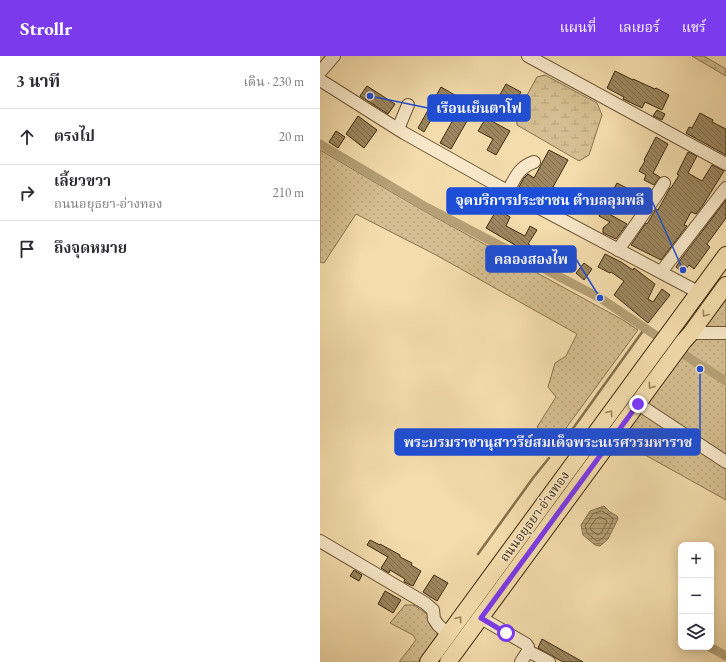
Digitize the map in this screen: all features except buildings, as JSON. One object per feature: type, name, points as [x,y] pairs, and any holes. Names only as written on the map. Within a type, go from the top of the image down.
[{"type":"main road","name":"ถนนอยุธยา-อ่างทอง","points":[[428,662],[726,255]]},
{"type":"main road","name":"ถนนอยุธยา-อ่างทอง","points":[[448,662],[726,285]]},
{"type":"main road","points":[[492,574],[506,584]]},
{"type":"street","points":[[320,72],[334,56]]},
{"type":"street","points":[[528,56],[726,164]]},
{"type":"street","points":[[320,80],[398,129],[508,191],[698,292]]},
{"type":"street","points":[[398,129],[408,105]]},
{"type":"street","points":[[508,191],[519,171],[526,164],[534,162]]},
{"type":"street","points":[[618,250],[664,183]]},
{"type":"street","points":[[661,272],[726,188]]},
{"type":"street","points":[[687,337],[726,333]]},
{"type":"street","points":[[638,404],[726,462]]},
{"type":"street","points":[[320,541],[426,603],[433,610],[434,619],[448,634]]},
{"type":"street","points":[[481,618],[526,644],[528,651],[521,662]]},
{"type":"street","points":[[528,651],[548,662]]},
{"type":"green space","points":[[692,56],[704,56],[726,69],[726,76]]},
{"type":"green space","points":[[545,75],[597,103],[602,115],[589,155],[579,161],[517,125],[516,115],[537,77]]},
{"type":"green space","points":[[320,150],[424,211],[623,320],[638,330],[555,443],[537,427],[556,397],[548,387],[555,363],[566,356],[577,334],[436,255],[356,214],[324,263],[320,262]]},
{"type":"green space","points":[[726,297],[726,500],[620,441]]},
{"type":"green space","points":[[405,605],[414,605],[428,615],[431,626],[437,631],[437,635],[418,662],[399,662],[416,640],[413,635],[390,623]]},
{"type":"water","points":[[604,506],[617,516],[618,519],[608,539],[600,546],[595,545],[583,535],[581,525],[590,511]]},
{"type":"waterway","points":[[320,144],[426,207],[600,298],[726,381]]},
{"type":"waterway","points":[[555,450],[574,427],[645,328]]},
{"type":"waterway","points":[[478,554],[549,458]]},
{"type":"waterway","points":[[714,649],[726,656]]},
{"type":"place","name":"เรือนเย็นตาโฟ","points":[[370,96]]},
{"type":"place","name":"จุดบริการประชาชน ตำบลลุมพลี","points":[[683,270]]},
{"type":"place","name":"คลองสองไพ","points":[[600,298]]},
{"type":"place","name":"พระบรมราชานุสาวรีย์สมเด็จพระนเรศวรมหาราช","points":[[700,369]]},
{"type":"route","points":[[506,633],[481,618],[638,404]]}]
